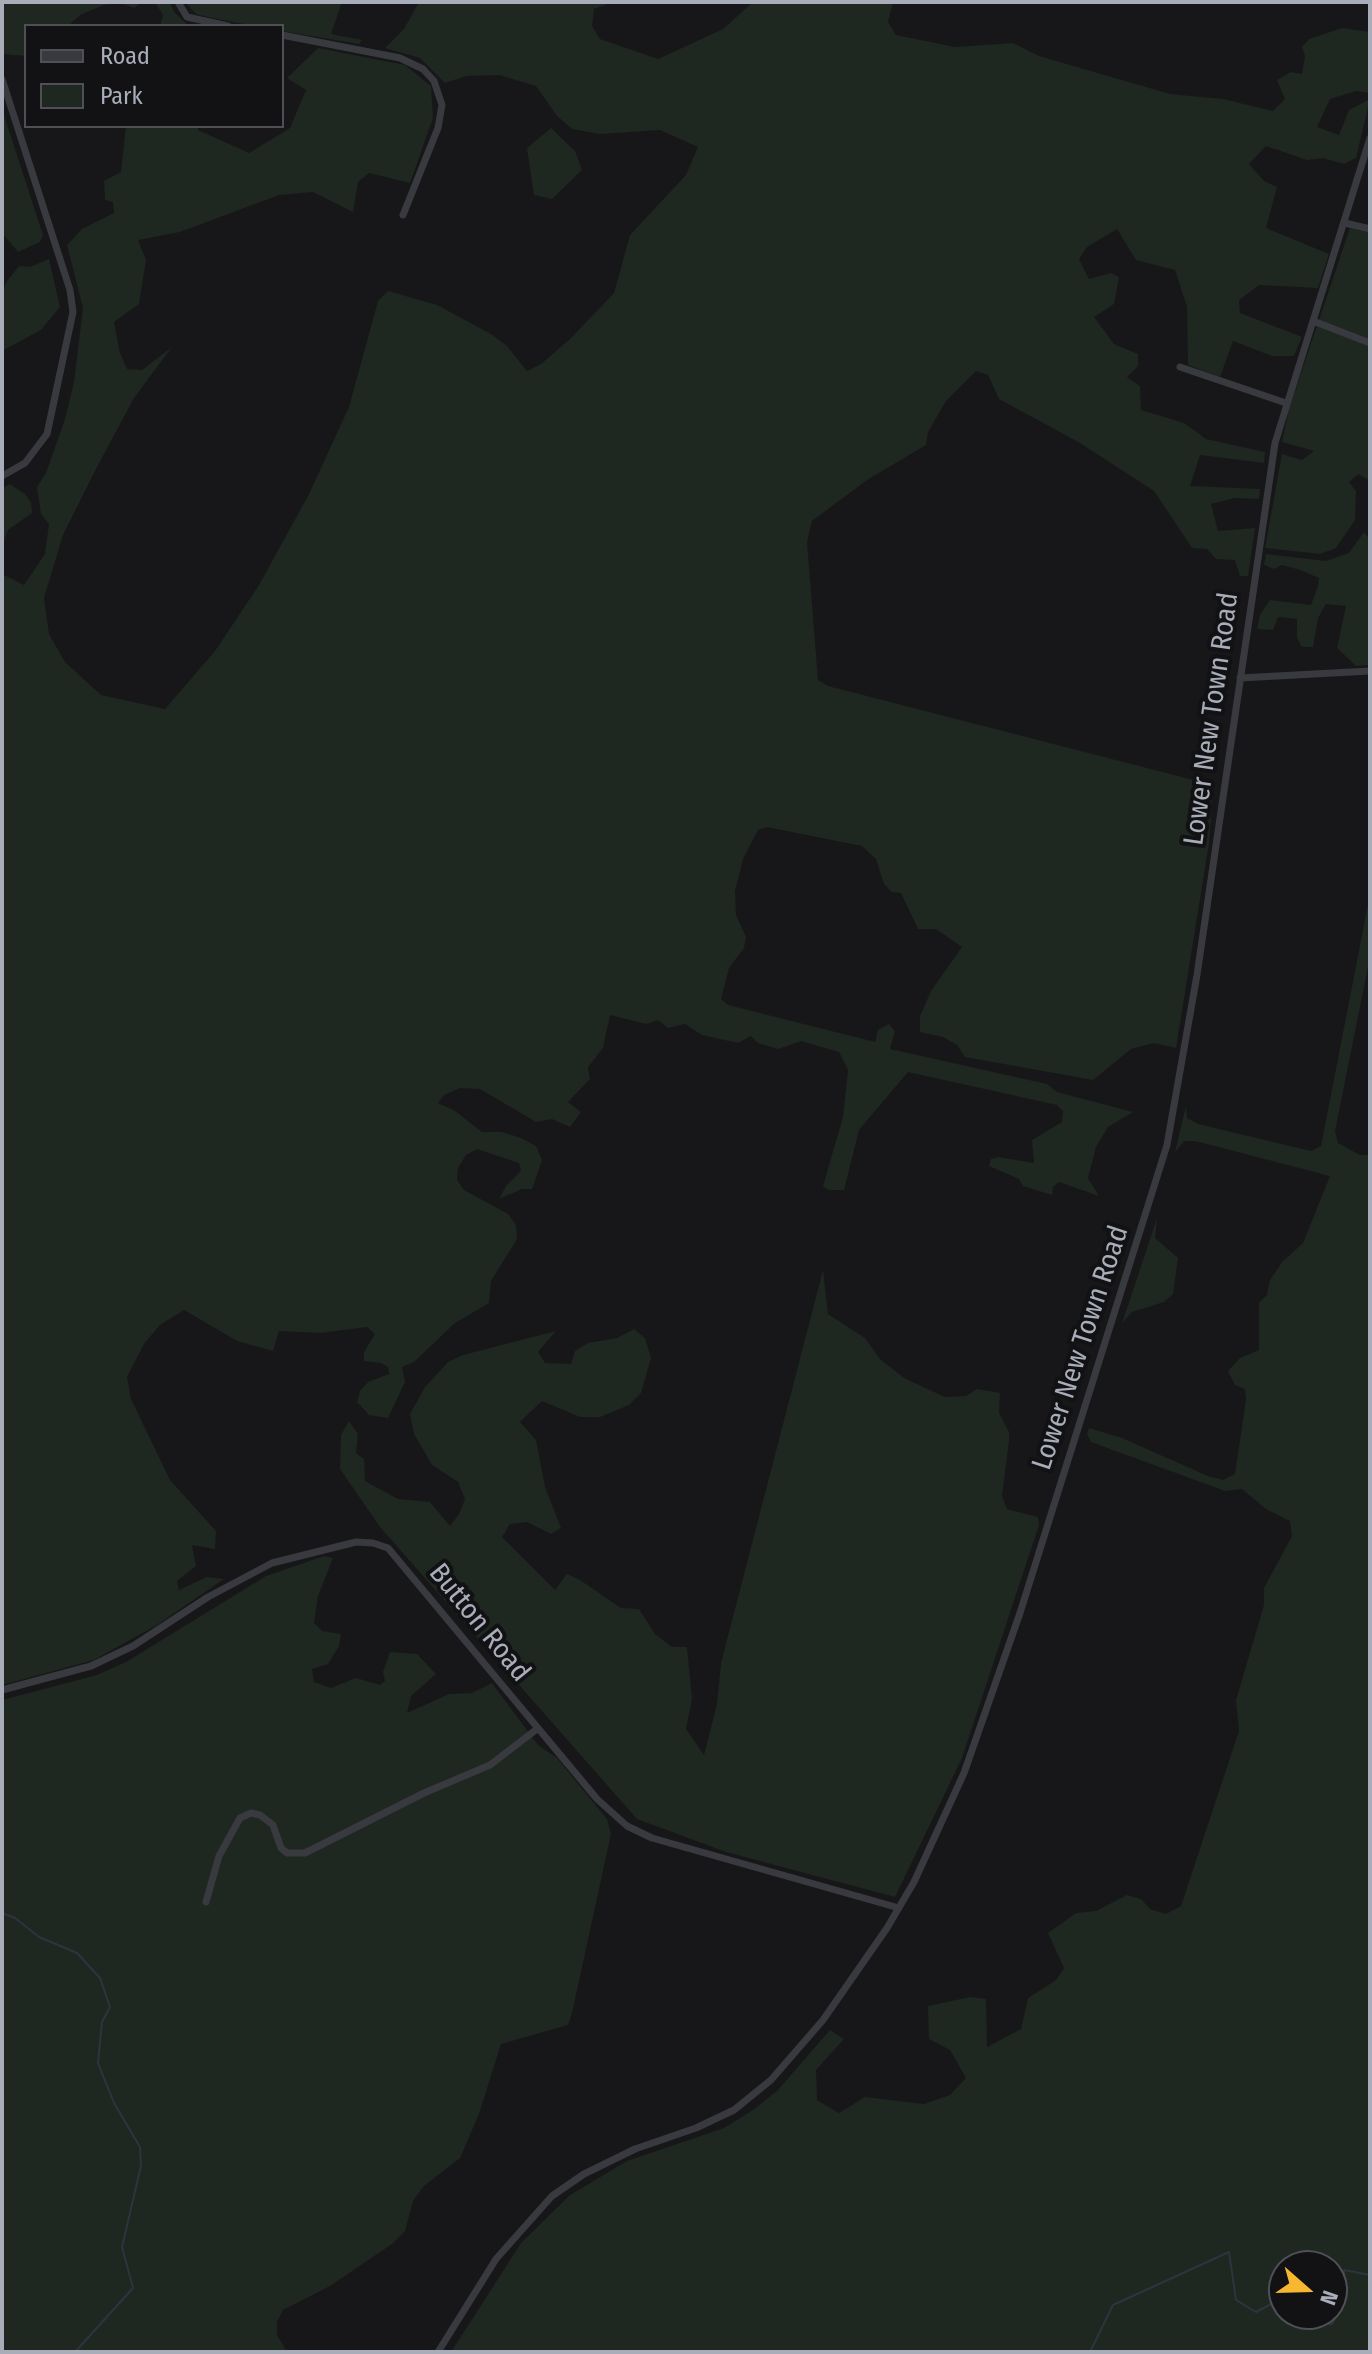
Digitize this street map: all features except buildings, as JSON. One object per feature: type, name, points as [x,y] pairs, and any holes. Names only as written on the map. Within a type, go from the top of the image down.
[{"type":"street","points":[[178,2],[187,17],[219,24]]},
{"type":"street","points":[[284,35],[400,58],[423,69],[434,81],[442,105],[438,128],[403,215]]},
{"type":"street","points":[[2,79],[70,290],[73,312],[47,434],[25,463],[2,476]]},
{"type":"street","name":"Lower New Town Road","points":[[438,2352],[496,2259],[552,2196],[584,2174],[635,2149],[696,2128],[734,2110],[771,2080],[832,2008],[899,1908],[952,1800],[978,1735],[1151,1201],[1179,1083],[1274,446],[1370,138]]},
{"type":"street","points":[[1345,223],[1370,229]]},
{"type":"street","points":[[1313,321],[1370,343]]},
{"type":"street","points":[[1180,367],[1286,403]]},
{"type":"street","points":[[1240,678],[1370,671]]},
{"type":"street","name":"Button Road","points":[[2,1690],[91,1666],[133,1646],[230,1584],[272,1563],[356,1542],[373,1543],[388,1548],[597,1799],[627,1826],[652,1838],[899,1908]]},
{"type":"street","points":[[206,1902],[219,1856],[240,1818],[251,1813],[260,1815],[273,1825],[281,1848],[287,1853],[305,1853],[424,1793],[490,1765],[537,1729]]},
{"type":"green space","points":[[2,2],[142,2],[134,8],[121,3],[104,5],[80,15],[70,24],[24,24],[24,56],[2,54]]},
{"type":"green space","points":[[155,2],[170,2],[174,12],[187,24],[161,24],[163,15]]},
{"type":"green space","points":[[185,2],[342,2],[331,34],[362,40],[359,44],[284,31],[284,24],[244,24],[196,14]]},
{"type":"green space","points":[[419,2],[613,2],[594,9],[592,26],[600,39],[658,59],[723,29],[753,2],[893,2],[888,22],[896,35],[955,47],[1013,43],[1039,56],[1170,94],[1223,99],[1273,111],[1285,99],[1277,80],[1291,72],[1302,74],[1305,56],[1302,47],[1309,39],[1342,28],[1370,32],[1370,93],[1356,91],[1330,99],[1317,127],[1339,135],[1349,110],[1370,99],[1356,158],[1344,164],[1323,158],[1307,160],[1266,146],[1249,164],[1264,181],[1277,187],[1266,228],[1329,254],[1318,288],[1259,285],[1239,300],[1240,313],[1302,337],[1294,356],[1272,356],[1233,341],[1220,377],[1188,365],[1187,307],[1175,270],[1136,260],[1117,229],[1087,247],[1079,259],[1089,279],[1111,273],[1119,277],[1114,304],[1094,317],[1114,344],[1138,354],[1138,366],[1127,377],[1140,386],[1141,410],[1184,423],[1206,439],[1265,452],[1264,463],[1200,455],[1190,486],[1260,489],[1259,499],[1234,498],[1211,504],[1218,531],[1255,528],[1248,576],[1240,576],[1235,560],[1216,559],[1207,549],[1192,548],[1154,491],[1080,443],[999,399],[988,375],[976,371],[946,401],[928,432],[926,445],[867,480],[812,521],[807,542],[818,680],[828,686],[1213,785],[1209,843],[1176,1048],[1154,1043],[1131,1049],[1093,1080],[965,1057],[957,1045],[943,1037],[920,1032],[920,1016],[931,991],[962,947],[936,929],[918,929],[901,893],[892,892],[884,884],[876,859],[862,846],[767,827],[758,830],[743,859],[735,891],[736,915],[746,937],[744,948],[729,968],[721,999],[728,1005],[875,1042],[878,1030],[889,1024],[895,1031],[890,1049],[1047,1084],[1057,1092],[1133,1112],[1108,1127],[1096,1147],[1088,1178],[1099,1196],[1059,1182],[1053,1187],[1052,1195],[1023,1186],[1019,1179],[989,1166],[991,1159],[998,1157],[1034,1163],[1032,1140],[1062,1122],[1063,1111],[1057,1105],[908,1072],[859,1130],[844,1190],[828,1190],[823,1186],[843,1117],[848,1070],[839,1052],[801,1041],[778,1049],[758,1043],[751,1036],[738,1043],[702,1035],[685,1024],[668,1028],[658,1020],[646,1024],[610,1015],[603,1048],[588,1067],[590,1079],[568,1102],[581,1112],[570,1127],[552,1119],[536,1122],[480,1089],[460,1088],[444,1095],[438,1103],[455,1111],[482,1132],[502,1132],[536,1146],[542,1160],[532,1189],[522,1189],[499,1199],[506,1186],[521,1171],[519,1163],[477,1149],[466,1155],[458,1168],[457,1180],[464,1190],[508,1214],[516,1225],[517,1239],[491,1281],[489,1303],[455,1323],[414,1362],[402,1367],[405,1382],[388,1418],[369,1415],[357,1402],[360,1391],[368,1382],[389,1374],[388,1367],[381,1363],[364,1361],[364,1352],[375,1334],[367,1327],[320,1333],[279,1331],[273,1351],[237,1341],[184,1310],[160,1325],[144,1344],[127,1377],[131,1399],[170,1480],[216,1531],[215,1549],[192,1545],[196,1566],[177,1581],[179,1590],[207,1577],[224,1579],[157,1625],[94,1660],[2,1685],[2,574],[24,585],[45,554],[49,524],[41,514],[37,487],[46,473],[65,419],[74,382],[83,308],[67,245],[82,229],[114,213],[113,202],[105,200],[104,181],[121,172],[126,128],[198,128],[249,153],[290,128],[306,90],[287,78],[318,48],[405,65],[431,86],[433,118],[410,183],[369,173],[358,182],[353,212],[313,192],[279,195],[180,232],[138,240],[146,260],[139,304],[114,322],[120,353],[127,369],[142,370],[172,347],[134,398],[97,467],[63,535],[44,598],[49,634],[65,662],[101,695],[165,709],[215,651],[259,585],[309,494],[349,407],[378,301],[388,291],[437,305],[491,334],[507,346],[527,371],[541,364],[570,339],[614,293],[630,235],[686,175],[698,147],[660,130],[600,134],[572,129],[557,116],[536,86],[499,75],[466,76],[445,83],[420,58],[385,48],[404,29]]},
{"type":"green space","points":[[2,109],[43,235],[40,242],[18,252],[2,233]]},
{"type":"green space","points":[[551,128],[575,151],[582,170],[552,199],[534,195],[527,148]]},
{"type":"green space","points":[[1350,228],[1370,233],[1370,481],[1358,474],[1349,482],[1356,491],[1355,520],[1336,548],[1320,554],[1265,548],[1282,454],[1302,460],[1314,451],[1282,442],[1289,409]]},
{"type":"green space","points":[[49,259],[60,307],[41,330],[2,351],[2,292],[7,281],[19,266],[30,267]]},
{"type":"green space","points":[[10,484],[25,494],[31,502],[32,513],[8,530],[2,546],[2,488]]},
{"type":"green space","points":[[1364,532],[1370,539],[1370,665],[1356,666],[1337,648],[1346,606],[1326,604],[1318,618],[1313,647],[1302,647],[1297,638],[1297,619],[1278,617],[1273,630],[1257,629],[1260,615],[1270,600],[1311,605],[1319,578],[1282,565],[1274,569],[1264,565],[1266,554],[1326,561],[1349,553]]},
{"type":"green space","points":[[1370,894],[1370,957],[1335,1131],[1338,1143],[1360,1155],[1370,1155],[1370,2352],[451,2352],[521,2243],[570,2195],[627,2161],[724,2128],[753,2110],[777,2091],[830,2030],[844,2039],[816,2070],[817,2100],[839,2113],[865,2097],[924,2104],[950,2095],[966,2078],[950,2050],[929,2039],[928,2006],[970,1997],[986,1999],[987,2047],[1021,2029],[1028,1998],[1056,1980],[1064,1968],[1048,1933],[1076,1913],[1096,1911],[1127,1895],[1141,1899],[1150,1909],[1166,1914],[1181,1906],[1239,1731],[1236,1700],[1264,1605],[1264,1588],[1292,1536],[1290,1521],[1266,1509],[1242,1489],[1225,1491],[1091,1442],[1087,1434],[1089,1428],[1122,1438],[1208,1476],[1223,1480],[1235,1474],[1246,1399],[1245,1389],[1235,1385],[1228,1371],[1240,1358],[1259,1350],[1259,1303],[1267,1295],[1270,1280],[1283,1261],[1303,1243],[1330,1176],[1195,1141],[1184,1141],[1175,1152],[1186,1106],[1187,1118],[1198,1124],[1311,1151],[1321,1146]]},
{"type":"green space","points":[[1157,1218],[1155,1238],[1178,1258],[1173,1294],[1164,1302],[1132,1312],[1122,1323]]},
{"type":"green space","points":[[823,1270],[828,1314],[865,1338],[880,1359],[904,1378],[945,1397],[966,1396],[977,1389],[1000,1393],[999,1413],[1009,1432],[1002,1496],[1007,1509],[1038,1517],[1039,1525],[962,1758],[895,1897],[726,1852],[637,1819],[380,1527],[340,1469],[341,1435],[349,1421],[358,1434],[356,1453],[364,1459],[365,1481],[398,1499],[430,1502],[450,1526],[465,1499],[458,1482],[432,1465],[414,1434],[410,1414],[425,1387],[448,1362],[463,1355],[556,1331],[538,1352],[545,1363],[571,1364],[575,1351],[588,1343],[617,1338],[634,1329],[645,1338],[651,1358],[641,1393],[629,1405],[600,1417],[580,1417],[542,1401],[520,1422],[536,1440],[545,1487],[561,1528],[551,1534],[527,1522],[510,1524],[502,1537],[555,1590],[567,1574],[621,1608],[639,1609],[655,1634],[672,1647],[687,1647],[692,1699],[686,1729],[704,1755],[717,1704],[721,1663]]},
{"type":"green space","points":[[324,1556],[333,1558],[318,1596],[314,1623],[322,1631],[341,1634],[339,1646],[328,1664],[312,1669],[314,1682],[331,1688],[356,1678],[380,1685],[385,1681],[383,1672],[390,1652],[417,1654],[436,1674],[411,1696],[407,1713],[449,1694],[472,1693],[492,1683],[538,1745],[557,1758],[607,1819],[611,1834],[568,2025],[501,2044],[479,2114],[460,2158],[424,2186],[413,2201],[405,2231],[392,2244],[330,2286],[283,2310],[277,2322],[277,2335],[287,2352],[2,2352],[2,1700],[97,1675],[126,1662],[266,1576]]},
{"type":"waterway","points":[[2,1913],[15,1918],[39,1937],[77,1953],[100,1978],[110,2007],[102,2022],[98,2063],[114,2103],[140,2147],[141,2166],[122,2247],[133,2288],[75,2352]]},
{"type":"waterway","points":[[1090,2352],[1113,2305],[1229,2252],[1236,2300],[1256,2312],[1268,2306]]},
{"type":"waterway","points":[[1348,2271],[1370,2275]]}]
